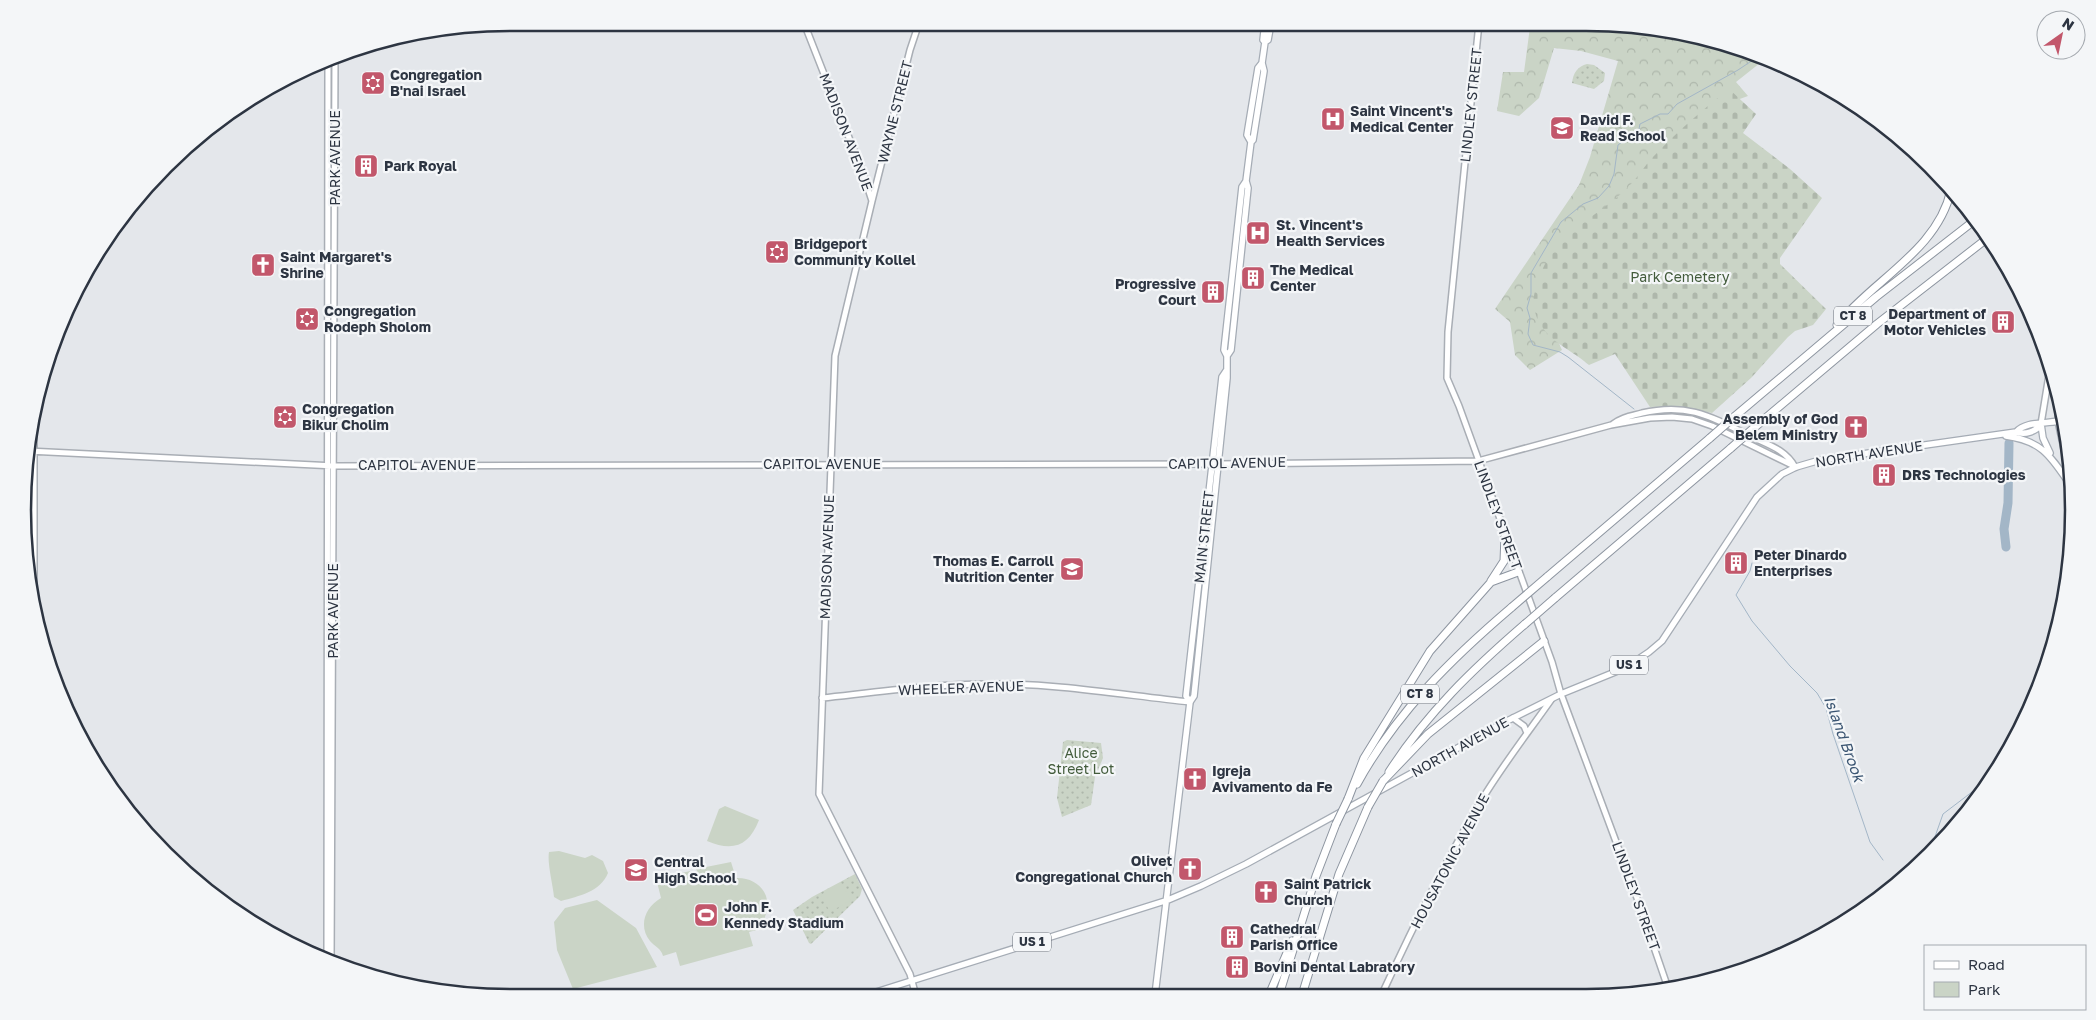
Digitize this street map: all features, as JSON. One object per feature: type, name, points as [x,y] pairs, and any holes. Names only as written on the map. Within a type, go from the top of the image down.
[{"type":"highway","points":[[1827,338],[1847,314],[1928,236],[1944,211],[1949,197]]},
{"type":"highway","name":"CT 8","points":[[1281,989],[1320,864],[1336,824],[1348,799],[1375,753],[1416,698],[1451,661],[1512,607],[1827,338],[1970,225]]},
{"type":"highway","name":"CT 8","points":[[1304,989],[1339,874],[1368,807],[1411,739],[1443,700],[1477,666],[1524,624],[1754,427],[1884,318],[1983,242]]},
{"type":"highway","points":[[1348,799],[1364,758],[1426,658],[1501,568],[1506,557],[1505,536]]},
{"type":"highway","points":[[1490,582],[1518,572]]},
{"type":"highway","points":[[1383,781],[1428,734],[1544,641]]},
{"type":"highway","points":[[1272,989],[1306,908]]},
{"type":"main road","name":"MADISON AVENUE","points":[[808,31],[864,176],[872,202],[835,356],[818,794],[912,980],[914,989]]},
{"type":"main road","name":"WAYNE STREET","points":[[872,202],[916,31]]},
{"type":"main road","name":"MAIN STREET","points":[[1264,31],[1263,40],[1266,42]]},
{"type":"main road","name":"MAIN STREET","points":[[1156,989],[1168,900],[1190,702],[1186,696],[1227,378],[1227,356],[1231,350],[1246,212],[1248,188],[1246,181],[1250,142],[1247,135],[1258,68],[1262,63],[1270,31]]},
{"type":"main road","name":"LINDLEY STREET","points":[[1478,31],[1448,332],[1447,378],[1459,406],[1666,982]]},
{"type":"main road","name":"PARK AVENUE","points":[[331,954],[335,65]]},
{"type":"main road","name":"PARK AVENUE","points":[[327,952],[328,68]]},
{"type":"main road","points":[[328,128],[335,128]]},
{"type":"main road","points":[[328,147],[335,148]]},
{"type":"main road","points":[[328,259],[334,259]]},
{"type":"main road","points":[[2047,384],[2041,424],[2043,438],[2054,461]]},
{"type":"main road","name":"CAPITOL AVENUE","points":[[1611,425],[1621,418],[1654,410],[1682,409],[1706,414],[1778,448],[1789,456],[1796,467]]},
{"type":"main road","name":"CAPITOL AVENUE","points":[[35,451],[328,466],[1215,464],[1478,461],[1611,425],[1650,418],[1692,419],[1712,426],[1796,467]]},
{"type":"main road","name":"US 1","points":[[2001,435],[2016,432],[2022,427],[2033,424],[2057,421]]},
{"type":"main road","name":"US 1","points":[[2001,435],[2017,437],[2035,443],[2047,452],[2064,475]]},
{"type":"main road","name":"NORTH AVENUE","points":[[885,989],[1168,900],[1246,864],[1561,694],[1625,668],[1662,641],[1758,497],[1773,481],[1796,467],[1838,457],[2001,435]]},
{"type":"main road","points":[[32,488],[33,551]]},
{"type":"main road","name":"WHEELER AVENUE","points":[[822,698],[940,686],[988,684],[1031,685],[1190,702]]},
{"type":"main road","name":"HOUSATONIC AVENUE","points":[[1384,989],[1420,915],[1481,801],[1551,700]]},
{"type":"main road","points":[[1514,718],[1524,726],[1527,733]]},
{"type":"green space","points":[[1529,31],[1617,32],[1648,35],[1710,48],[1759,64],[1736,82],[1748,96],[1723,105],[1549,323],[1562,350],[1530,370],[1515,355],[1510,322],[1495,309],[1579,185],[1590,157],[1618,61],[1581,51],[1554,48],[1539,98],[1519,116],[1497,111],[1503,72],[1524,72]]},
{"type":"green space","points":[[1587,64],[1594,65],[1605,73],[1604,81],[1594,89],[1572,83],[1576,70]]},
{"type":"green space","name":"Park Cemetery","points":[[1729,89],[1756,114],[1743,133],[1790,169],[1822,198],[1780,258],[1780,264],[1826,309],[1813,325],[1795,331],[1788,337],[1751,378],[1712,413],[1679,406],[1650,407],[1615,354],[1589,365],[1548,334],[1537,318],[1534,307],[1535,292],[1543,267],[1564,238],[1622,193],[1671,139]]},
{"type":"green space","name":"Alice Street Lot","points":[[1067,740],[1101,743],[1103,758],[1095,777],[1091,805],[1062,817],[1057,798],[1063,742]]},
{"type":"green space","points":[[725,806],[759,820],[755,829],[745,841],[732,846],[707,841],[719,809]]},
{"type":"green space","points":[[559,851],[585,858],[592,855],[603,861],[608,873],[600,885],[594,889],[582,895],[561,901],[554,897],[549,862],[549,852]]},
{"type":"green space","name":"John F. Kennedy Stadium","points":[[731,862],[736,878],[755,882],[766,896],[767,909],[764,928],[749,932],[753,946],[680,966],[676,952],[663,956],[659,949],[650,941],[644,929],[647,912],[661,898],[657,882],[682,875],[682,873],[697,871],[696,869]]},
{"type":"green space","points":[[855,874],[862,889],[860,896],[811,944],[809,943],[793,910],[812,897]]},
{"type":"green space","points":[[841,883],[851,900],[830,912],[821,895]]},
{"type":"green space","points":[[597,900],[636,928],[657,967],[573,989],[557,950],[554,922],[565,908]]},
{"type":"waterway","name":"Island Brook","points":[[1634,409],[1568,357],[1560,352],[1533,345],[1528,334],[1530,318],[1527,308],[1531,294],[1531,273],[1561,222],[1583,204],[1598,198],[1609,186],[1614,174],[1618,145],[1639,129],[1640,124],[1660,114],[1668,114],[1677,104],[1751,61]]},
{"type":"waterway","points":[[2006,547],[2004,529],[2008,503],[2009,443]]},
{"type":"waterway","name":"Island Brook","points":[[1752,563],[1750,571],[1736,595],[1752,621],[1790,666],[1817,693],[1826,708],[1870,842],[1883,860]]},
{"type":"waterway","points":[[1934,839],[1943,814],[1973,791]]},
{"type":"place","name":"Congregation B'nai Israel","points":[[373,83]]},
{"type":"place","name":"Saint Vincent's Medical Center","points":[[1333,119]]},
{"type":"place","name":"David F. Read School","points":[[1562,128]]},
{"type":"place","name":"Park Royal","points":[[366,166]]},
{"type":"place","name":"St. Vincent's Health Services","points":[[1258,233]]},
{"type":"place","name":"Bridgeport Community Kollel","points":[[777,252]]},
{"type":"place","name":"Saint Margaret's Shrine","points":[[263,265]]},
{"type":"place","name":"The Medical Center","points":[[1253,278]]},
{"type":"place","name":"Progressive Court","points":[[1213,292]]},
{"type":"place","name":"Congregation Rodeph Sholom","points":[[307,319]]},
{"type":"place","name":"Department of Motor Vehicles","points":[[2003,322]]},
{"type":"place","name":"Congregation Bikur Cholim","points":[[285,417]]},
{"type":"place","name":"Assembly of God Belem Ministry","points":[[1856,427]]},
{"type":"place","name":"DRS Technologies","points":[[1884,475]]},
{"type":"place","name":"Peter Dinardo Enterprises","points":[[1736,563]]},
{"type":"place","name":"Thomas E. Carroll Nutrition Center","points":[[1072,569]]},
{"type":"place","name":"Igreja Avivamento da Fe","points":[[1195,779]]},
{"type":"place","name":"Olivet Congregational Church","points":[[1190,869]]},
{"type":"place","name":"Central High School","points":[[636,870]]},
{"type":"place","name":"Saint Patrick Church","points":[[1266,892]]},
{"type":"place","name":"John F. Kennedy Stadium","points":[[706,915]]},
{"type":"place","name":"Cathedral Parish Office","points":[[1232,937]]},
{"type":"place","name":"Bovini Dental Labratory","points":[[1237,967]]}]
